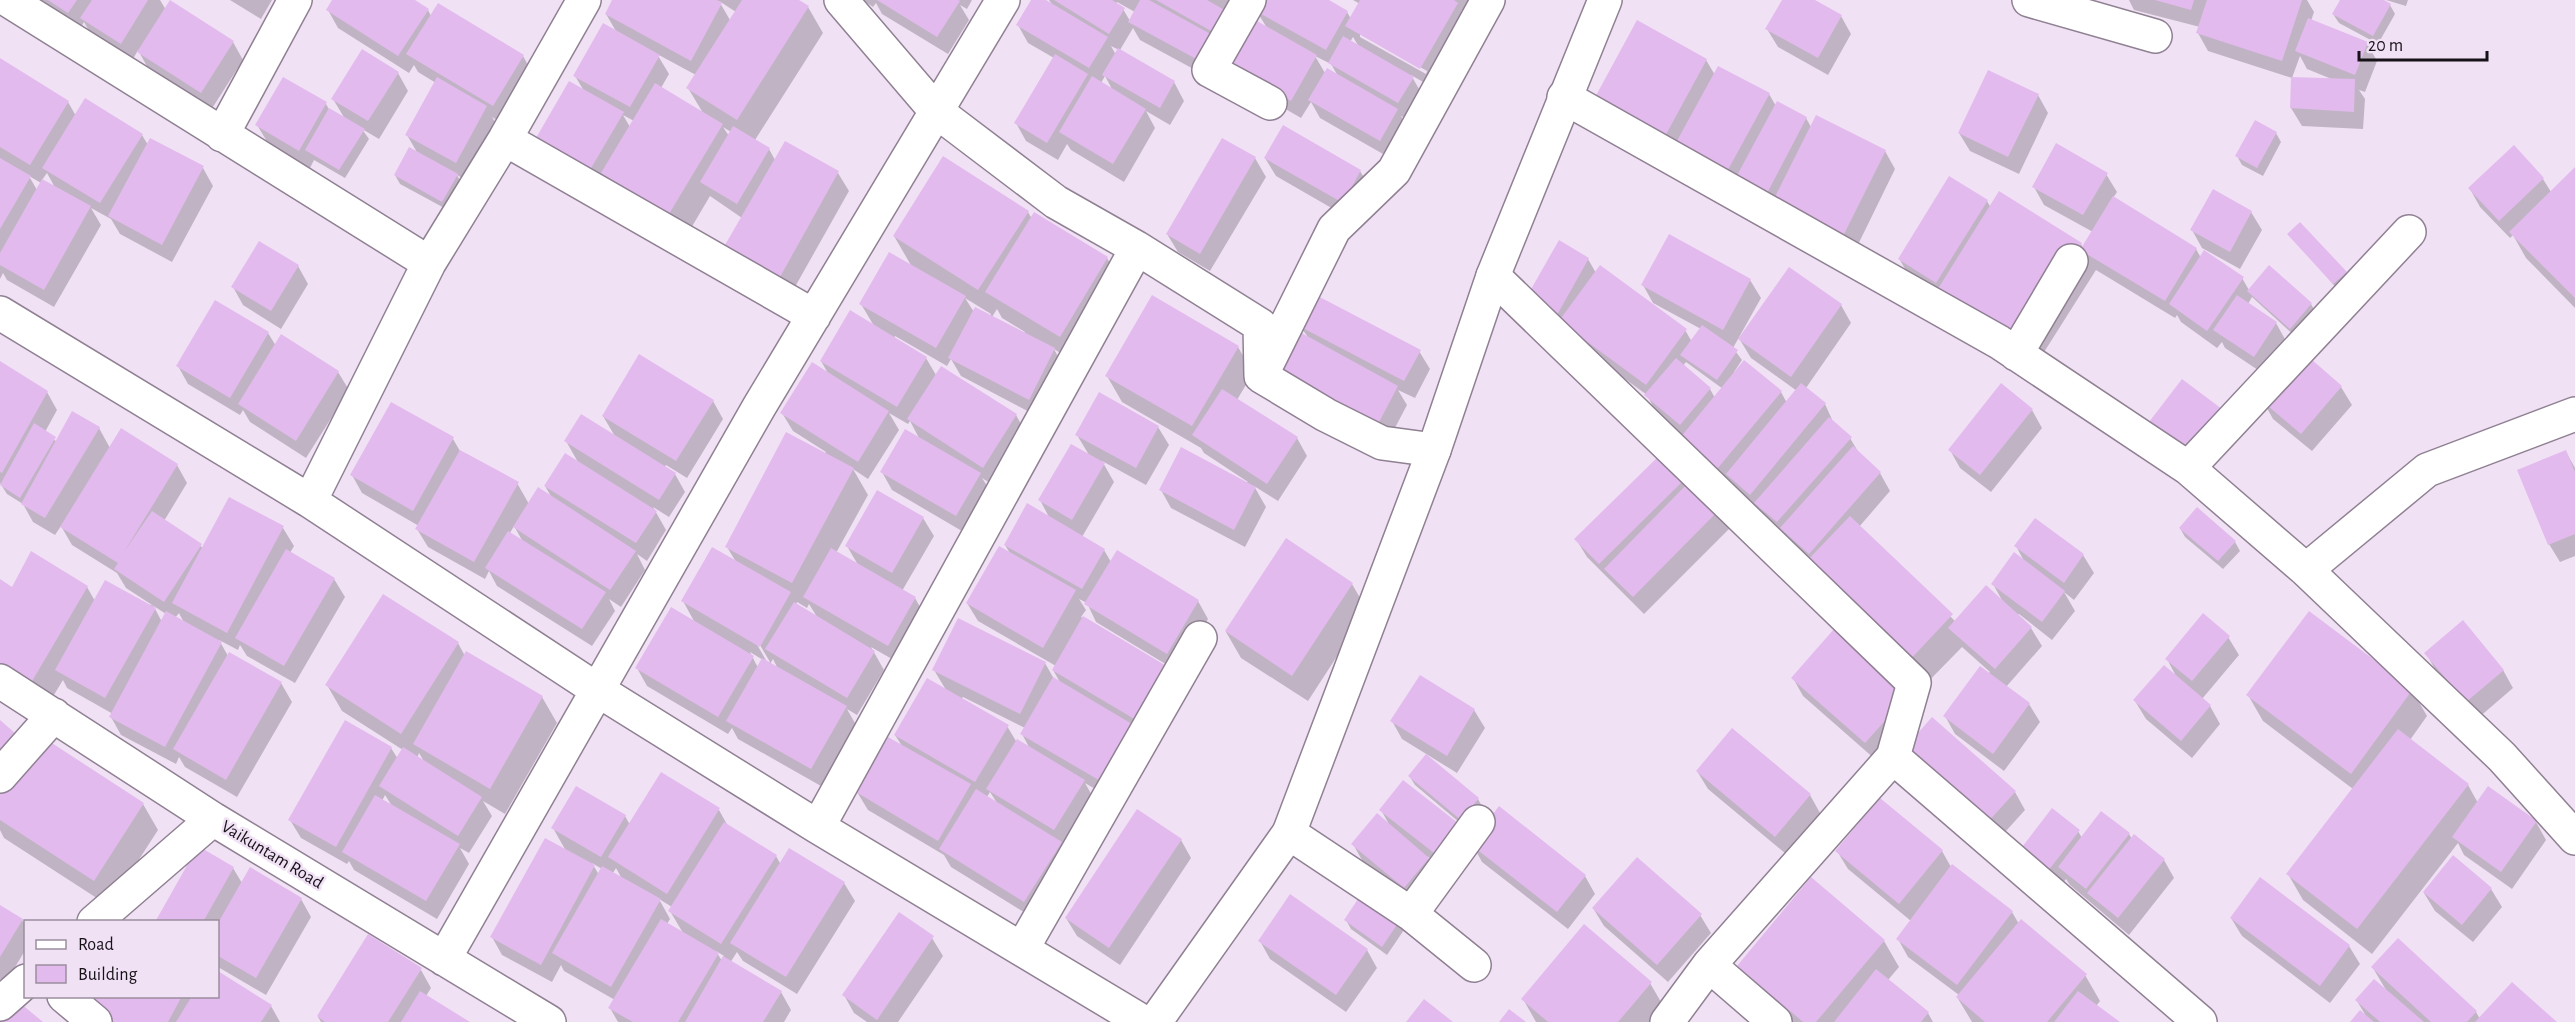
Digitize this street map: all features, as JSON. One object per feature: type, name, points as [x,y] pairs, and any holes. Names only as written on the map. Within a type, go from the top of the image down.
[{"type":"street","points":[[8,0],[429,263]]},
{"type":"street","points":[[222,135],[294,0]]},
{"type":"street","points":[[310,501],[429,263],[505,139],[584,0]]},
{"type":"street","points":[[841,0],[936,111],[1056,202],[1137,248],[1260,325],[1261,376]]},
{"type":"street","points":[[444,959],[596,689],[759,407],[1003,0]]},
{"type":"street","points":[[1249,0],[1209,70],[1270,103]]},
{"type":"street","points":[[1261,376],[1334,229],[1394,171],[1488,0]]},
{"type":"street","points":[[2029,0],[2156,36]]},
{"type":"street","points":[[1155,1022],[1289,833],[1434,450],[1493,276],[1601,1]]},
{"type":"street","points":[[1564,97],[1999,342],[2188,468],[2306,570],[2502,757],[2575,838]]},
{"type":"street","points":[[505,139],[814,316]]},
{"type":"street","points":[[2188,468],[2409,232]]},
{"type":"street","points":[[819,827],[1137,248]]},
{"type":"street","points":[[2016,354],[2071,261]]},
{"type":"street","points":[[1493,276],[1914,683],[1893,757],[1709,965],[1667,1022]]},
{"type":"street","points":[[0,313],[310,501],[596,689],[819,827],[1143,1022]]},
{"type":"street","points":[[1261,376],[1326,415],[1382,443],[1434,450]]},
{"type":"street","points":[[2306,570],[2427,470],[2575,414]]},
{"type":"street","points":[[1022,949],[1200,638]]},
{"type":"street","name":"Vaikuntam Road","points":[[0,681],[213,819],[549,1022]]},
{"type":"street","points":[[0,776],[54,715]]},
{"type":"street","points":[[1893,757],[2200,1022]]},
{"type":"street","points":[[95,920],[213,819]]},
{"type":"street","points":[[1411,914],[1478,822]]},
{"type":"street","points":[[1289,833],[1411,914],[1474,965]]},
{"type":"street","points":[[1709,965],[1775,1022]]},
{"type":"street","points":[[0,1004],[24,983]]},
{"type":"street","points":[[66,998],[95,1022]]},
{"type":"building","points":[[48,0],[77,0],[68,13]]},
{"type":"building","points":[[92,0],[148,0],[121,44],[80,18]]},
{"type":"building","points":[[170,0],[234,41],[201,93],[137,52]]},
{"type":"building","points":[[332,0],[415,0],[429,9],[398,56],[326,10]]},
{"type":"building","points":[[612,0],[717,0],[722,3],[691,61],[605,14]]},
{"type":"building","points":[[742,0],[799,0],[809,6],[737,120],[686,88]]},
{"type":"building","points":[[877,0],[958,0],[960,1],[937,37]]},
{"type":"building","points":[[1031,0],[1046,0],[1108,37],[1089,68],[1016,25]]},
{"type":"building","points":[[1054,0],[1112,0],[1125,8],[1109,34]]},
{"type":"building","points":[[1140,0],[1149,0],[1214,36],[1200,61],[1128,22]]},
{"type":"building","points":[[1156,0],[1207,0],[1226,11],[1213,32]]},
{"type":"building","points":[[1260,0],[1329,0],[1348,11],[1326,50],[1254,10]]},
{"type":"building","points":[[1360,0],[1454,0],[1458,3],[1420,69],[1345,26]]},
{"type":"building","points":[[1782,0],[1815,0],[1842,15],[1818,58],[1765,29]]},
{"type":"building","points":[[2155,0],[2194,0],[2191,10]]},
{"type":"building","points":[[2207,0],[2302,0],[2282,61],[2196,33]]},
{"type":"building","points":[[2340,0],[2384,0],[2391,4],[2373,36],[2332,14]]},
{"type":"building","points":[[438,3],[524,55],[493,106],[406,54]]},
{"type":"building","points":[[1250,17],[1317,55],[1291,101],[1224,62]]},
{"type":"building","points":[[2308,18],[2368,42],[2355,75],[2295,51]]},
{"type":"building","points":[[1637,20],[1707,59],[1663,140],[1593,101]]},
{"type":"building","points":[[603,23],[660,55],[630,107],[573,76]]},
{"type":"building","points":[[1343,36],[1414,77],[1398,103],[1328,63]]},
{"type":"building","points":[[1118,48],[1175,81],[1160,108],[1102,75]]},
{"type":"building","points":[[362,49],[399,72],[368,121],[331,99]]},
{"type":"building","points":[[1055,54],[1088,74],[1047,143],[1014,123]]},
{"type":"building","points":[[0,58],[69,101],[30,165],[0,147]]},
{"type":"building","points":[[1718,66],[1770,93],[1724,177],[1672,150]]},
{"type":"building","points":[[1327,68],[1398,109],[1380,141],[1308,100]]},
{"type":"building","points":[[1988,70],[2039,94],[2008,157],[1958,133]]},
{"type":"building","points":[[1092,76],[1146,109],[1113,164],[1059,132]]},
{"type":"building","points":[[283,77],[327,102],[299,151],[255,125]]},
{"type":"building","points":[[437,77],[487,106],[456,163],[405,135]]},
{"type":"building","points":[[2291,77],[2355,79],[2354,112],[2290,108]]},
{"type":"building","points":[[569,81],[624,112],[590,170],[536,138]]},
{"type":"building","points":[[655,83],[723,124],[669,214],[601,173]]},
{"type":"building","points":[[85,98],[143,134],[100,203],[42,168]]},
{"type":"building","points":[[1777,101],[1807,117],[1764,199],[1733,183]]},
{"type":"building","points":[[329,108],[365,129],[339,170],[305,150]]},
{"type":"building","points":[[1816,115],[1886,150],[1840,242],[1770,207]]},
{"type":"building","points":[[2255,120],[2277,132],[2257,168],[2235,156]]},
{"type":"building","points":[[1283,125],[1361,170],[1343,203],[1264,158]]},
{"type":"building","points":[[733,126],[770,148],[737,204],[700,182]]},
{"type":"building","points":[[150,138],[204,166],[162,245],[108,216]]},
{"type":"building","points":[[1222,138],[1256,157],[1200,254],[1166,234]]},
{"type":"building","points":[[785,141],[839,171],[780,277],[725,245]]},
{"type":"building","points":[[2056,143],[2108,173],[2083,215],[2032,187]]},
{"type":"building","points":[[2514,145],[2544,178],[2499,221],[2468,188]]},
{"type":"building","points":[[409,147],[458,174],[442,202],[394,175]]},
{"type":"building","points":[[943,156],[1029,211],[978,290],[893,236]]},
{"type":"building","points":[[0,158],[31,176],[0,229]]},
{"type":"building","points":[[2575,167],[2575,298],[2509,232]]},
{"type":"building","points":[[1949,176],[1988,200],[1936,283],[1898,259]]},
{"type":"building","points":[[42,179],[91,206],[44,290],[0,265],[0,253]]},
{"type":"building","points":[[2213,189],[2252,211],[2230,252],[2190,230]]},
{"type":"building","points":[[1999,191],[2082,243],[2019,343],[1936,292]]},
{"type":"building","points":[[2113,196],[2197,248],[2165,301],[2080,250]]},
{"type":"building","points":[[1034,212],[1108,257],[1060,337],[985,292]]},
{"type":"building","points":[[2300,222],[2347,272],[2333,284],[2287,234]]},
{"type":"building","points":[[1669,234],[1751,279],[1723,330],[1641,285]]},
{"type":"building","points":[[1559,240],[1589,258],[1557,315],[1526,298]]},
{"type":"building","points":[[259,241],[299,265],[271,311],[231,287]]},
{"type":"building","points":[[2204,250],[2244,277],[2207,331],[2169,304]]},
{"type":"building","points":[[889,252],[966,296],[936,348],[859,304]]},
{"type":"building","points":[[1600,265],[1687,329],[1646,385],[1559,321]]},
{"type":"building","points":[[2269,265],[2312,303],[2290,329],[2247,291]]},
{"type":"building","points":[[1789,267],[1842,304],[1791,377],[1738,339]]},
{"type":"building","points":[[1314,294],[1421,350],[1404,381],[1297,325]]},
{"type":"building","points":[[1152,295],[1239,346],[1192,426],[1105,376]]},
{"type":"building","points":[[2237,295],[2277,322],[2254,357],[2213,330]]},
{"type":"building","points":[[215,300],[269,332],[230,398],[176,366]]},
{"type":"building","points":[[975,307],[1055,348],[1029,400],[948,358]]},
{"type":"building","points":[[850,310],[927,357],[897,407],[820,361]]},
{"type":"building","points":[[1702,325],[1738,350],[1717,380],[1680,355]]},
{"type":"building","points":[[1298,331],[1398,386],[1377,426],[1275,372]]},
{"type":"building","points":[[281,334],[339,371],[296,441],[238,404]]},
{"type":"building","points":[[2303,352],[2342,386],[2301,434],[2261,400]]},
{"type":"building","points":[[639,354],[714,400],[676,461],[602,416]]},
{"type":"building","points":[[1676,358],[1711,388],[1680,425],[1644,395]]},
{"type":"building","points":[[1744,360],[1782,391],[1717,469],[1680,438]]},
{"type":"building","points":[[0,361],[48,391],[2,473],[0,472]]},
{"type":"building","points":[[812,362],[889,411],[858,462],[780,413]]},
{"type":"building","points":[[941,366],[1017,414],[983,468],[907,419]]},
{"type":"building","points":[[2182,379],[2222,409],[2189,452],[2149,422]]},
{"type":"building","points":[[1801,383],[1826,403],[1750,495],[1726,474]]},
{"type":"building","points":[[2001,383],[2033,409],[1980,475],[1948,450]]},
{"type":"building","points":[[1222,389],[1298,437],[1267,484],[1192,435]]},
{"type":"building","points":[[1099,392],[1159,426],[1136,468],[1075,435]]},
{"type":"building","points":[[391,402],[454,437],[413,511],[350,475]]},
{"type":"building","points":[[72,411],[100,427],[45,518],[21,504]]},
{"type":"building","points":[[581,414],[676,473],[659,500],[564,441]]},
{"type":"building","points":[[1829,417],[1852,437],[1777,522],[1754,503]]},
{"type":"building","points":[[34,423],[56,437],[20,498],[0,485]]},
{"type":"building","points":[[121,428],[178,464],[124,552],[152,511],[202,544],[164,602],[114,569],[118,563],[60,527]]},
{"type":"building","points":[[905,429],[981,473],[956,516],[880,472]]},
{"type":"building","points":[[786,432],[854,468],[792,583],[725,547]]},
{"type":"building","points":[[1071,444],[1105,463],[1072,520],[1038,500]]},
{"type":"building","points":[[1853,446],[1881,472],[1809,554],[1780,528]]},
{"type":"building","points":[[1181,447],[1256,487],[1234,530],[1159,490]]},
{"type":"building","points":[[460,450],[519,482],[474,562],[415,529]]},
{"type":"building","points":[[2566,450],[2575,472],[2575,534],[2548,545],[2517,470]]},
{"type":"building","points":[[1664,451],[1688,476],[1599,564],[1574,539]]},
{"type":"building","points":[[565,453],[657,511],[636,543],[544,486]]},
{"type":"building","points":[[1693,478],[1722,507],[1633,597],[1604,569]]},
{"type":"building","points":[[538,487],[636,551],[610,590],[513,527]]},
{"type":"building","points":[[877,490],[924,517],[892,573],[845,546]]},
{"type":"building","points":[[229,497],[284,526],[227,633],[172,603]]},
{"type":"building","points":[[1027,503],[1105,549],[1082,589],[1004,545]]},
{"type":"building","points":[[2197,507],[2236,541],[2218,561],[2179,528]]},
{"type":"building","points":[[1850,516],[1953,614],[1906,664],[1802,566]]},
{"type":"building","points":[[2035,518],[2084,554],[2064,583],[2014,546]]},
{"type":"building","points":[[508,531],[606,592],[582,629],[485,568]]},
{"type":"building","points":[[1286,538],[1353,583],[1292,676],[1225,631]]},
{"type":"building","points":[[999,546],[1076,590],[1043,648],[966,603]]},
{"type":"building","points":[[712,547],[791,592],[760,647],[681,601]]},
{"type":"building","points":[[831,548],[916,597],[888,646],[803,597]]},
{"type":"building","points":[[286,549],[335,578],[284,666],[235,638]]},
{"type":"building","points":[[1117,550],[1199,600],[1167,654],[1084,604]]},
{"type":"building","points":[[31,551],[88,586],[31,683],[0,664],[0,579],[12,587]]},
{"type":"building","points":[[2014,552],[2065,591],[2042,622],[1991,584]]},
{"type":"building","points":[[105,580],[156,608],[105,698],[55,670]]},
{"type":"building","points":[[1986,585],[2032,627],[1995,669],[1948,628]]},
{"type":"building","points":[[383,594],[459,642],[401,734],[325,685]]},
{"type":"building","points":[[794,602],[875,651],[847,698],[765,649]]},
{"type":"building","points":[[671,607],[754,656],[718,717],[635,668]]},
{"type":"building","points":[[166,611],[222,642],[165,747],[109,717]]},
{"type":"building","points":[[2309,611],[2413,689],[2351,774],[2246,695]]},
{"type":"building","points":[[2203,613],[2230,636],[2192,681],[2165,659]]},
{"type":"building","points":[[1083,616],[1168,667],[1136,720],[1052,670]]},
{"type":"building","points":[[958,618],[1046,662],[1020,714],[932,670]]},
{"type":"building","points":[[2463,620],[2504,670],[2466,702],[2424,653]]},
{"type":"building","points":[[1834,629],[1908,695],[1865,743],[1791,678]]},
{"type":"building","points":[[466,651],[543,696],[490,789],[413,744]]},
{"type":"building","points":[[229,652],[282,682],[226,780],[173,749]]},
{"type":"building","points":[[762,658],[847,706],[811,769],[726,721]]},
{"type":"building","points":[[2164,665],[2211,705],[2181,741],[2133,700]]},
{"type":"building","points":[[1980,666],[2030,703],[1993,754],[1943,716]]},
{"type":"building","points":[[1420,675],[1475,709],[1447,756],[1390,721]]},
{"type":"building","points":[[1053,677],[1142,730],[1109,786],[1020,734]]},
{"type":"building","points":[[927,678],[1009,725],[975,782],[894,735]]},
{"type":"building","points":[[1932,717],[2016,791],[1986,824],[1902,751]]},
{"type":"building","points":[[0,720],[15,733],[0,751]]},
{"type":"building","points":[[345,720],[392,747],[336,847],[288,820]]},
{"type":"building","points":[[1732,728],[1811,794],[1775,837],[1696,771]]},
{"type":"building","points":[[2398,729],[2469,784],[2357,929],[2286,874]]},
{"type":"building","points":[[38,734],[144,803],[94,881],[0,820],[0,793]]},
{"type":"building","points":[[888,737],[971,784],[938,841],[856,792]]},
{"type":"building","points":[[1017,739],[1085,780],[1054,830],[986,789]]},
{"type":"building","points":[[403,747],[482,797],[458,836],[379,786]]},
{"type":"building","points":[[1426,754],[1479,798],[1461,820],[1408,776]]},
{"type":"building","points":[[661,772],[720,808],[667,894],[608,857]]},
{"type":"building","points":[[1403,780],[1458,823],[1434,853],[1379,810]]},
{"type":"building","points":[[576,786],[626,815],[601,857],[551,828]]},
{"type":"building","points":[[2488,786],[2537,821],[2501,872],[2452,837]]},
{"type":"building","points":[[976,789],[1062,842],[1024,902],[939,849]]},
{"type":"building","points":[[375,795],[460,844],[426,901],[342,852]]},
{"type":"building","points":[[1880,798],[1943,850],[1899,904],[1835,851]]},
{"type":"building","points":[[1499,806],[1586,875],[1557,912],[1470,844]]},
{"type":"building","points":[[2052,808],[2080,830],[2044,876],[2016,855]]},
{"type":"building","points":[[1137,809],[1182,839],[1109,948],[1065,918]]},
{"type":"building","points":[[2101,811],[2130,833],[2086,889],[2058,867]]},
{"type":"building","points":[[1377,813],[1429,858],[1404,888],[1351,844]]},
{"type":"building","points":[[724,822],[777,855],[721,944],[668,911]]},
{"type":"building","points":[[2134,834],[2165,859],[2118,918],[2087,893]]},
{"type":"building","points":[[545,838],[595,865],[541,965],[490,937]]},
{"type":"building","points":[[198,846],[234,867],[204,920],[156,920]]},
{"type":"building","points":[[789,848],[845,882],[786,977],[730,943]]},
{"type":"building","points":[[2453,855],[2492,888],[2462,925],[2423,892]]},
{"type":"building","points":[[1637,857],[1702,914],[1657,965],[1592,908]]},
{"type":"building","points":[[1952,864],[2013,911],[1957,985],[1896,939]]},
{"type":"building","points":[[602,866],[661,899],[611,987],[552,953]]},
{"type":"building","points":[[250,867],[302,898],[256,978],[219,957],[219,921]]},
{"type":"building","points":[[1811,877],[1885,940],[1816,1022],[1803,1022],[1737,966]]},
{"type":"building","points":[[2260,877],[2350,945],[2320,986],[2230,918]]},
{"type":"building","points":[[1362,893],[1400,920],[1382,947],[1344,920]]},
{"type":"building","points":[[1290,894],[1368,949],[1336,995],[1258,941]]},
{"type":"building","points":[[0,905],[23,919],[0,957]]},
{"type":"building","points":[[899,912],[934,936],[877,1020],[842,995]]},
{"type":"building","points":[[661,919],[719,953],[678,1022],[633,1022],[608,1008]]},
{"type":"building","points":[[2021,919],[2087,974],[2047,1022],[1985,1022],[1956,997]]},
{"type":"building","points":[[1584,924],[1652,982],[1618,1022],[1548,1022],[1521,999]]},
{"type":"building","points":[[368,934],[422,968],[388,1022],[325,1022],[317,1016]]},
{"type":"building","points":[[2398,938],[2477,1011],[2467,1022],[2431,1022],[2371,967]]},
{"type":"building","points":[[723,956],[782,991],[763,1022],[685,1022]]},
{"type":"building","points":[[1876,969],[1929,1012],[1921,1022],[1834,1022]]},
{"type":"building","points":[[219,972],[272,1005],[261,1022],[176,1022],[191,998],[219,998]]},
{"type":"building","points":[[2374,979],[2424,1022],[2380,1022],[2355,1000]]},
{"type":"building","points":[[2512,982],[2557,1022],[2475,1022]]},
{"type":"building","points":[[420,991],[470,1022],[401,1022]]},
{"type":"building","points":[[2078,991],[2120,1022],[2054,1022]]},
{"type":"building","points":[[14,998],[43,1022],[0,1022],[0,1017]]},
{"type":"building","points":[[88,998],[181,998],[168,1022],[114,1022],[84,1004]]},
{"type":"building","points":[[1424,999],[1453,1022],[1406,1022]]},
{"type":"building","points":[[1509,1009],[1526,1022],[1499,1022]]},
{"type":"building","points":[[2360,1010],[2374,1022],[2350,1022]]}]
